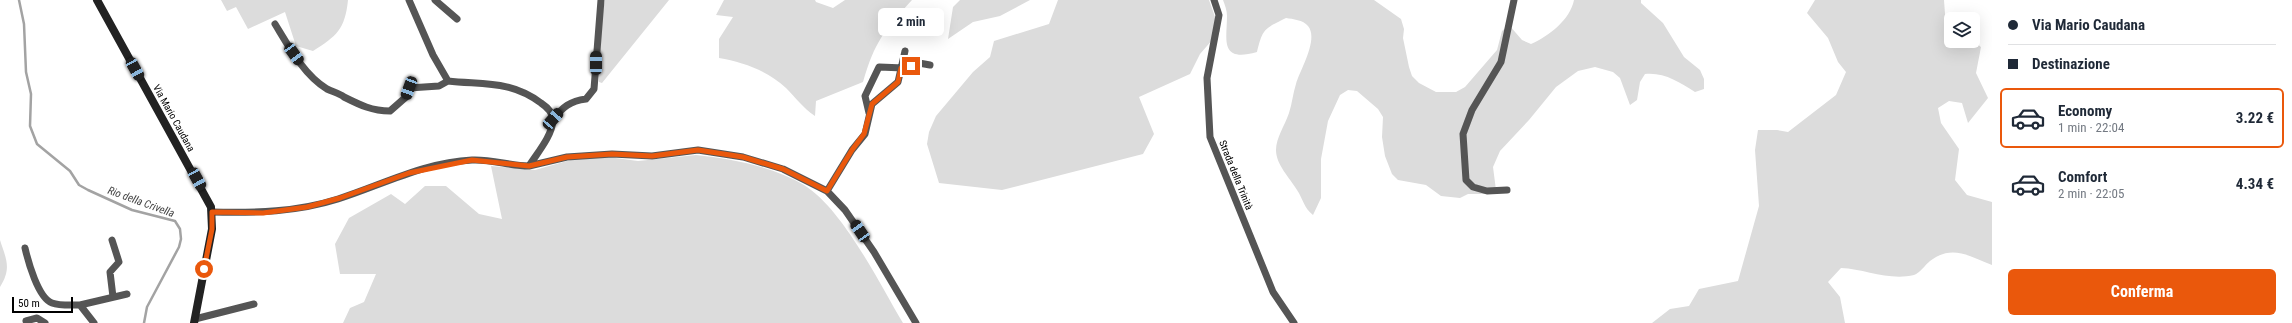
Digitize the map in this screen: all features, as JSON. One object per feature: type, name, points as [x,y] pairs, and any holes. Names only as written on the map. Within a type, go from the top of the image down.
[{"type":"main road","name":"Via Mario Caudana","points":[[97,0],[205,193],[212,212],[212,229],[194,321]]},
{"type":"street","points":[[409,0],[433,55],[448,81]]},
{"type":"street","points":[[435,0],[457,19]]},
{"type":"street","points":[[529,166],[547,137],[553,119],[563,107],[574,100],[586,98],[594,88],[601,0]]},
{"type":"street","name":"Strada della Trinità","points":[[1214,0],[1219,14],[1207,78],[1210,137],[1274,292],[1294,323]]},
{"type":"street","points":[[1507,190],[1473,188],[1466,180],[1462,134],[1472,110],[1501,62],[1514,0]]},
{"type":"street","points":[[275,24],[289,47],[316,79],[327,88],[360,106],[376,111],[390,111],[399,105],[406,97],[409,88],[439,86],[448,81],[504,85],[518,89],[550,109],[553,119]]},
{"type":"street","points":[[827,191],[852,150],[864,134],[872,104],[898,82],[905,51]]},
{"type":"street","points":[[869,113],[865,96],[879,67],[901,68],[919,63],[930,65]]},
{"type":"street","points":[[212,212],[263,213],[307,207],[340,198],[409,173],[472,160],[529,166],[567,157],[612,154],[652,156],[698,150],[743,157],[783,169],[827,191],[845,210],[870,246],[916,323]]},
{"type":"street","points":[[112,240],[119,262],[110,272],[113,297]]},
{"type":"street","points":[[25,248],[28,260],[44,296],[51,303],[80,305],[127,294]]},
{"type":"street","points":[[194,321],[254,304]]},
{"type":"street","points":[[80,305],[94,323]]},
{"type":"street","points":[[26,321],[37,318],[45,323]]},
{"type":"shaded area","points":[[221,0],[348,0],[345,18],[338,31],[328,41],[313,51],[296,46],[285,12],[248,29],[236,7],[227,11]]},
{"type":"shaded area","points":[[605,0],[669,0],[602,83],[599,82],[596,45]]},
{"type":"shaded area","points":[[724,0],[815,0],[816,2],[833,8],[845,0],[912,0],[894,20],[876,46],[863,82],[816,101],[815,116],[779,82],[763,72],[737,62],[719,58],[719,39],[733,17],[716,15]]},
{"type":"shaded area","points":[[960,0],[1030,0],[1000,16],[973,22],[948,39],[953,7]]},
{"type":"shaded area","points":[[1058,0],[1209,0],[1220,31],[1200,54],[1190,74],[1139,97],[1154,134],[1143,154],[1002,190],[939,183],[927,144],[929,132],[936,116],[973,72],[990,57],[994,41],[1049,24]]},
{"type":"shaded area","points":[[1223,0],[1374,0],[1401,19],[1404,29],[1403,38],[1412,76],[1419,83],[1436,92],[1456,92],[1465,87],[1497,50],[1502,31],[1509,25],[1522,40],[1531,44],[1545,37],[1563,21],[1572,7],[1574,0],[1641,0],[1641,3],[1663,23],[1684,57],[1700,70],[1704,79],[1704,89],[1695,92],[1677,81],[1665,76],[1645,74],[1640,82],[1637,100],[1630,105],[1620,78],[1613,72],[1595,67],[1578,71],[1556,87],[1529,120],[1500,151],[1493,167],[1496,190],[1487,194],[1468,194],[1460,198],[1441,196],[1426,185],[1398,180],[1392,174],[1385,156],[1382,137],[1383,117],[1378,109],[1357,91],[1348,90],[1340,95],[1328,121],[1321,159],[1321,198],[1313,215],[1278,161],[1276,150],[1279,136],[1289,113],[1296,84],[1308,55],[1311,32],[1308,26],[1303,22],[1286,18],[1266,30],[1261,38],[1257,52],[1245,55],[1236,54],[1231,52],[1226,40],[1227,14]]},
{"type":"shaded area","points":[[1815,0],[1944,0],[1944,48],[1981,47],[1976,73],[1988,98],[1968,123],[1962,103],[1949,101],[1938,108],[1941,123],[1959,149],[1955,180],[1967,195],[1992,202],[1992,265],[1968,255],[1953,252],[1938,256],[1914,275],[1895,277],[1841,268],[1828,282],[1840,297],[1845,323],[1652,323],[1670,309],[1689,306],[1699,289],[1738,281],[1759,206],[1755,150],[1758,130],[1777,130],[1788,132],[1836,95],[1846,72],[1838,62],[1828,38],[1807,13]]},
{"type":"shaded area","points":[[696,155],[738,161],[765,168],[792,178],[818,196],[833,211],[859,248],[903,323],[343,323],[350,308],[364,302],[376,274],[340,274],[335,244],[349,218],[391,194],[405,204],[425,186],[446,186],[479,214],[502,219],[491,166],[535,170],[574,159],[608,157],[638,161]]},
{"type":"shaded area","points":[[0,240],[6,258],[7,269],[0,287]]},
{"type":"waterway","name":"Rio della Crivella","points":[[19,0],[24,24],[26,72],[31,94],[30,126],[37,144],[70,171],[79,185],[132,210],[175,221],[180,229],[181,239],[179,247],[147,307],[144,323]]},
{"type":"route","points":[[204,269],[212,229],[212,212],[263,213],[307,207],[340,198],[409,173],[441,165],[472,160],[496,161],[516,166],[529,166],[567,157],[612,154],[652,156],[698,150],[743,157],[783,169],[827,191],[852,150],[864,134],[872,104],[887,93],[898,82],[901,68],[911,66]]}]
